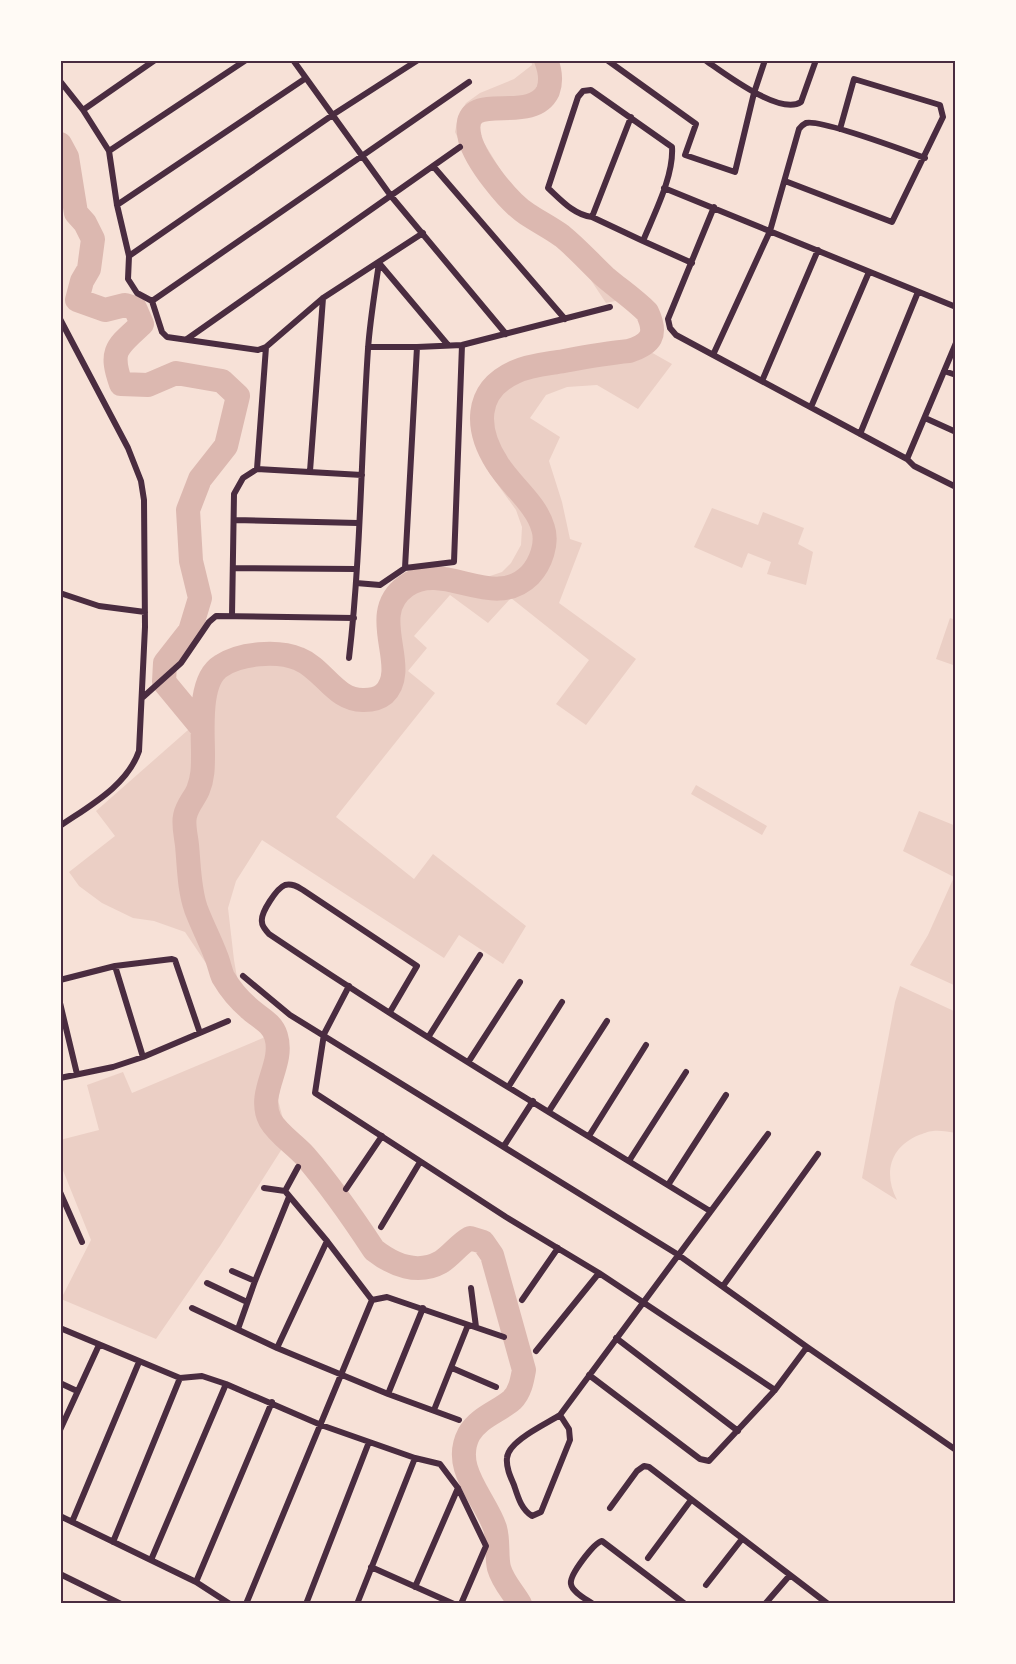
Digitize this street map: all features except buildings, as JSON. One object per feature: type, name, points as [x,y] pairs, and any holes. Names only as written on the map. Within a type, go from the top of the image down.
[{"type":"street","points":[[83,110],[155,60]]},
{"type":"street","points":[[109,151],[246,60]]},
{"type":"street","points":[[293,60],[391,196],[506,334]]},
{"type":"street","points":[[129,256],[334,114],[418,60]]},
{"type":"street","points":[[606,60],[696,124],[685,155],[735,172],[754,93],[765,60]]},
{"type":"street","points":[[705,60],[754,93],[790,106],[799,104],[804,97],[816,60]]},
{"type":"street","points":[[117,205],[306,78]]},
{"type":"street","points":[[785,181],[892,222],[925,158],[943,117],[943,110],[940,105],[854,80],[840,129]]},
{"type":"street","points":[[60,81],[83,110],[109,151],[117,205],[129,256],[130,285],[137,293],[152,301],[162,332],[172,339],[187,339],[250,350],[266,347],[323,298],[423,232]]},
{"type":"street","points":[[152,301],[469,82]]},
{"type":"street","points":[[643,241],[664,188],[673,157],[672,147],[591,90],[583,91],[578,97],[548,188],[568,206],[584,216],[592,217],[643,241],[692,263]]},
{"type":"street","points":[[592,217],[631,117]]},
{"type":"street","points":[[713,355],[770,231],[802,125],[812,123],[840,129],[925,158]]},
{"type":"street","points":[[187,339],[460,147]]},
{"type":"street","points":[[433,166],[565,319]]},
{"type":"street","points":[[664,188],[956,308]]},
{"type":"street","points":[[714,207],[668,319],[670,328],[676,335],[956,487]]},
{"type":"street","points":[[762,381],[818,250]]},
{"type":"street","points":[[379,263],[448,345]]},
{"type":"street","points":[[349,658],[354,618],[358,523],[363,475],[368,347],[379,263]]},
{"type":"street","points":[[811,407],[869,272]]},
{"type":"street","points":[[860,434],[918,292]]},
{"type":"street","points":[[310,471],[323,298]]},
{"type":"street","points":[[368,347],[417,348],[462,345],[610,308]]},
{"type":"street","points":[[60,319],[129,448],[141,482],[144,500],[146,612],[139,752],[134,767],[98,800],[60,826]]},
{"type":"street","points":[[907,459],[956,343]]},
{"type":"street","points":[[356,584],[383,585],[405,568],[453,562],[462,345]]},
{"type":"street","points":[[257,469],[266,347]]},
{"type":"street","points":[[405,568],[417,348]]},
{"type":"street","points":[[945,371],[956,375]]},
{"type":"street","points":[[925,418],[956,432]]},
{"type":"street","points":[[231,616],[234,494],[243,478],[257,469],[363,475]]},
{"type":"street","points":[[234,520],[358,523]]},
{"type":"street","points":[[233,568],[356,569]]},
{"type":"street","points":[[60,593],[99,606],[146,612]]},
{"type":"street","points":[[142,698],[186,657],[209,622],[216,616],[354,618]]},
{"type":"street","points":[[390,1011],[417,966],[303,890],[288,884],[282,886],[262,916],[261,922],[269,934],[429,1036],[710,1211]]},
{"type":"street","points":[[429,1036],[480,955]]},
{"type":"street","points":[[60,980],[116,966],[166,959],[175,960],[200,1033]]},
{"type":"street","points":[[116,966],[143,1057]]},
{"type":"street","points":[[243,976],[290,1015],[677,1254],[956,1450]]},
{"type":"street","points":[[469,1061],[520,982]]},
{"type":"street","points":[[350,986],[324,1034],[315,1093],[420,1162],[599,1273],[776,1390]]},
{"type":"street","points":[[509,1086],[562,1002]]},
{"type":"street","points":[[60,1003],[77,1074]]},
{"type":"street","points":[[549,1111],[608,1021]]},
{"type":"street","points":[[60,1078],[113,1067],[143,1057],[228,1022]]},
{"type":"street","points":[[589,1136],[646,1046]]},
{"type":"street","points":[[629,1161],[686,1072]]},
{"type":"street","points":[[668,1185],[726,1095]]},
{"type":"street","points":[[504,1146],[533,1101]]},
{"type":"street","points":[[560,1415],[569,1429],[570,1440],[541,1512],[532,1516],[522,1507],[508,1470],[509,1450],[524,1437],[560,1415],[768,1134]]},
{"type":"street","points":[[346,1189],[382,1136]]},
{"type":"street","points":[[723,1286],[818,1154]]},
{"type":"street","points":[[381,1227],[420,1162]]},
{"type":"street","points":[[238,1329],[298,1167]]},
{"type":"street","points":[[264,1188],[287,1194],[327,1241],[372,1300]]},
{"type":"street","points":[[60,1192],[82,1242]]},
{"type":"street","points":[[277,1348],[327,1241]]},
{"type":"street","points":[[522,1300],[558,1248]]},
{"type":"street","points":[[232,1271],[255,1281]]},
{"type":"street","points":[[536,1351],[599,1273]]},
{"type":"street","points":[[207,1283],[247,1302]]},
{"type":"street","points":[[471,1288],[476,1327]]},
{"type":"street","points":[[372,1300],[387,1297],[504,1337]]},
{"type":"street","points":[[246,1604],[372,1300]]},
{"type":"street","points":[[192,1308],[341,1375],[459,1420]]},
{"type":"street","points":[[388,1394],[423,1308]]},
{"type":"street","points":[[434,1410],[468,1324]]},
{"type":"street","points":[[60,1328],[180,1378],[202,1376],[272,1402],[321,1425],[440,1464],[458,1488],[486,1546],[461,1604]]},
{"type":"street","points":[[616,1338],[738,1431]]},
{"type":"street","points":[[60,1430],[99,1345]]},
{"type":"street","points":[[589,1375],[705,1461],[712,1459],[776,1390],[807,1347]]},
{"type":"street","points":[[72,1522],[140,1362]]},
{"type":"street","points":[[452,1368],[496,1387]]},
{"type":"street","points":[[112,1542],[180,1378]]},
{"type":"street","points":[[60,1383],[77,1390]]},
{"type":"street","points":[[151,1560],[226,1384]]},
{"type":"street","points":[[196,1582],[272,1402]]},
{"type":"street","points":[[306,1604],[369,1442]]},
{"type":"street","points":[[357,1604],[416,1458]]},
{"type":"street","points":[[610,1508],[636,1472],[644,1466],[828,1604]]},
{"type":"street","points":[[415,1587],[458,1488]]},
{"type":"street","points":[[648,1558],[691,1500]]},
{"type":"street","points":[[60,1516],[196,1582],[230,1604]]},
{"type":"street","points":[[706,1585],[742,1539]]},
{"type":"street","points":[[592,1604],[573,1590],[570,1584],[571,1578],[591,1548],[597,1542],[602,1541],[685,1604]]},
{"type":"street","points":[[372,1567],[454,1604]]},
{"type":"street","points":[[60,1574],[121,1604]]},
{"type":"street","points":[[765,1604],[790,1575]]},
{"type":"shaded area","points":[[531,60],[557,60],[558,87],[552,102],[539,113],[530,116],[487,117],[475,128],[515,194],[556,222],[604,262],[643,300],[653,317],[656,332],[649,351],[672,364],[638,409],[597,385],[567,387],[546,395],[530,418],[560,437],[549,461],[562,502],[570,539],[582,543],[559,603],[636,659],[586,725],[556,704],[589,660],[511,598],[488,623],[450,595],[414,636],[427,648],[408,671],[435,693],[336,817],[414,879],[433,854],[526,926],[503,964],[459,935],[444,958],[262,840],[236,881],[228,908],[238,983],[282,1023],[287,1050],[278,1100],[283,1119],[295,1132],[156,1339],[61,1299],[91,1240],[60,1163],[60,1140],[99,1130],[87,1085],[123,1072],[132,1093],[270,1035],[238,1006],[220,984],[185,932],[154,921],[133,918],[102,903],[79,886],[69,872],[115,836],[96,811],[196,723],[204,687],[211,671],[222,659],[235,653],[279,649],[299,651],[314,660],[344,689],[371,696],[380,689],[385,678],[384,615],[386,600],[402,581],[423,572],[445,570],[487,577],[502,572],[511,563],[521,545],[522,527],[516,510],[488,471],[480,451],[474,426],[480,393],[494,376],[519,361],[627,345],[637,343],[642,337],[637,316],[625,299],[606,303],[577,259],[507,203],[462,147],[455,132],[458,117],[466,103],[480,93],[514,79],[532,65]]},
{"type":"shaded area","points":[[712,508],[758,525],[763,512],[804,528],[798,544],[813,552],[806,585],[767,574],[771,562],[748,553],[742,568],[694,547]]},
{"type":"shaded area","points":[[950,618],[956,620],[956,666],[936,659]]},
{"type":"shaded area","points":[[696,785],[767,826],[762,835],[691,794]]},
{"type":"shaded area","points":[[919,811],[956,826],[956,986],[910,965],[928,935],[954,877],[903,851]]},
{"type":"shaded area","points":[[900,986],[956,1012],[956,1133],[929,1131],[901,1146],[890,1171],[890,1180],[897,1200],[862,1178]]},
{"type":"waterway","points":[[520,1604],[501,1573],[495,1528],[467,1471],[464,1459],[465,1447],[473,1428],[515,1397],[524,1370],[492,1255],[483,1242],[470,1238],[441,1262],[432,1266],[415,1268],[389,1260],[374,1250],[314,1167],[273,1125],[267,1110],[266,1099],[277,1057],[276,1036],[269,1024],[239,999],[223,977],[194,901],[184,823],[186,812],[202,777],[203,706],[208,682],[214,673],[221,666],[238,658],[259,654],[281,654],[308,664],[337,690],[354,699],[372,699],[384,694],[391,683],[393,670],[388,626],[389,611],[394,598],[406,586],[421,579],[436,578],[500,589],[516,585],[530,575],[542,553],[545,540],[540,519],[497,463],[485,438],[482,412],[485,400],[492,390],[501,380],[521,370],[539,365],[629,351],[643,345],[650,338],[652,327],[647,312],[605,277],[562,236],[519,208],[502,191],[473,148],[469,123],[474,114],[484,109],[526,106],[539,101],[548,91],[550,83],[546,60]]},
{"type":"waterway","points":[[60,144],[67,157],[76,213],[85,223],[93,239],[89,269],[82,281],[77,300],[105,310],[125,305],[135,308],[142,324],[126,338],[118,350],[116,364],[121,384],[148,385],[176,373],[222,381],[238,396],[226,446],[200,479],[188,510],[191,561],[200,598],[190,631],[165,663],[164,682],[202,728]]}]
